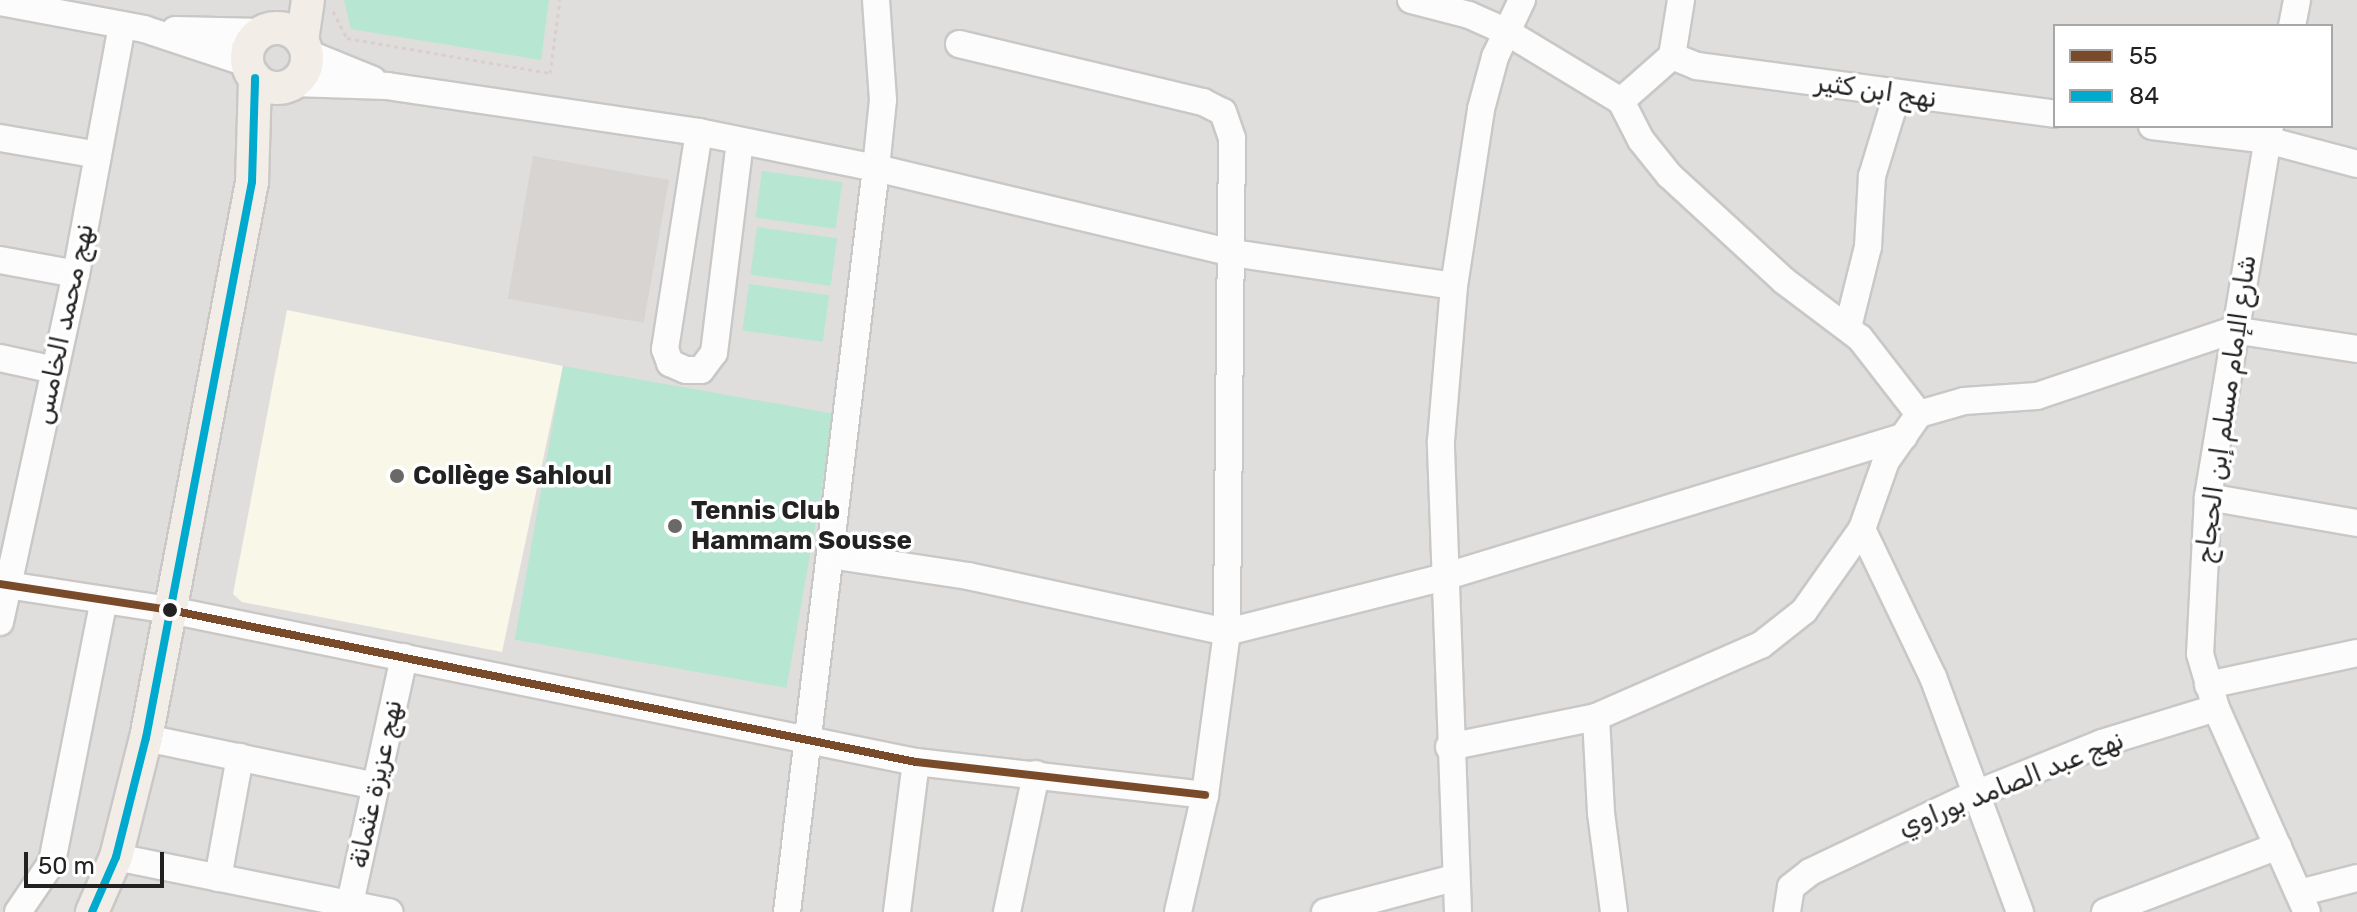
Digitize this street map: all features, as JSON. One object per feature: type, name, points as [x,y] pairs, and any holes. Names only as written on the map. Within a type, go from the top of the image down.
[{"type":"main road","points":[[92,912],[116,857],[146,738],[252,182],[290,84],[305,70],[308,0]]},
{"type":"main road","points":[[252,182],[249,45],[268,21],[284,28],[305,47]]},
{"type":"main road","points":[[251,71],[270,87],[290,84]]},
{"type":"street","points":[[787,912],[811,737],[883,100],[876,0]]},
{"type":"street","points":[[1411,0],[1469,15],[1507,32],[1621,101],[1653,159],[1772,271],[1848,327],[1876,353],[1919,414]]},
{"type":"street","points":[[1458,912],[1449,747],[1441,441],[1454,286],[1481,109],[1507,32],[1522,0]]},
{"type":"street","points":[[1621,101],[1672,56],[1681,0]]},
{"type":"street","points":[[2292,24],[2297,0]]},
{"type":"street","points":[[5,2],[133,27],[251,71]]},
{"type":"street","points":[[133,27],[268,21]]},
{"type":"street","name":"نهج محمد الخامس","points":[[0,622],[3,584],[55,370],[98,155],[133,27]]},
{"type":"street","points":[[959,44],[1223,112],[1232,138],[1227,632],[1205,795],[1178,912]]},
{"type":"street","points":[[305,47],[387,86]]},
{"type":"street","name":"نهج ابن كثير","points":[[1672,56],[1697,66],[2053,114]]},
{"type":"street","points":[[290,84],[387,86],[699,132],[876,168],[1233,253],[1454,286]]},
{"type":"street","points":[[1848,327],[1868,247],[1872,176],[1897,94]]},
{"type":"street","points":[[2185,128],[2268,133],[2357,164]]},
{"type":"street","points":[[699,132],[665,349],[670,363],[686,370],[701,370],[714,353],[740,142]]},
{"type":"street","name":"شارع اﻹمام مسلم إبن الحجاج","points":[[2268,133],[2233,330],[2208,497],[2200,654],[2212,697],[2303,903]]},
{"type":"street","points":[[0,138],[98,155]]},
{"type":"street","points":[[0,260],[76,274]]},
{"type":"street","points":[[1449,747],[1596,717],[1761,645],[1804,611],[1862,529],[1886,461],[1919,414],[1964,401],[2037,396],[2233,330],[2357,349]]},
{"type":"street","points":[[0,358],[55,370]]},
{"type":"street","points":[[831,555],[1010,585],[1227,632],[1444,577],[1904,436]]},
{"type":"street","points":[[2208,497],[2357,523]]},
{"type":"street","points":[[1862,529],[1933,677],[1973,795],[2020,912]]},
{"type":"street","points":[[3,584],[170,610],[811,737],[916,762],[1205,795]]},
{"type":"street","points":[[18,912],[52,862],[104,600]]},
{"type":"street","name":"نهج عبد الصامد بوراوي","points":[[1785,911],[1791,887],[1810,872],[1973,795],[2212,697],[2357,653]]},
{"type":"street","name":"نهج عزيزة عثمانة","points":[[349,908],[404,657]]},
{"type":"street","points":[[1596,717],[1601,813],[1614,912]]},
{"type":"street","points":[[146,738],[376,786]]},
{"type":"street","points":[[218,878],[240,757]]},
{"type":"street","points":[[897,912],[916,762]]},
{"type":"street","points":[[1007,912],[1036,774]]},
{"type":"street","points":[[2105,912],[2278,846]]},
{"type":"street","points":[[116,857],[349,908],[390,912]]},
{"type":"street","points":[[1325,912],[1454,878]]},
{"type":"street","points":[[2303,903],[2357,878]]},
{"type":"path","points":[[333,0],[347,38],[550,73],[560,0]]},
{"type":"shaded area","points":[[0,0],[2357,0],[2357,912],[0,912]]},
{"type":"shaded area","name":"Collège Sahloul","points":[[287,310],[563,366],[502,652],[242,602],[233,594]]},
{"type":"green space","points":[[344,0],[549,0],[541,60],[351,29]]},
{"type":"green space","points":[[762,171],[842,182],[836,229],[755,218]]},
{"type":"green space","points":[[757,227],[837,238],[831,286],[750,275]]},
{"type":"green space","points":[[749,284],[829,295],[823,342],[742,331]]},
{"type":"green space","name":"Tennis Club Hammam Sousse","points":[[563,366],[835,414],[787,688],[515,640]]},
{"type":"building","points":[[533,156],[669,180],[644,323],[508,299]]},
{"type":"transit line","name":"84","points":[[92,912],[116,857],[146,738],[252,182],[255,78]]},
{"type":"transit line","name":"55","points":[[0,584],[170,610],[916,762],[1205,795]]},
{"type":"place","name":"Collège Sahloul","points":[[397,476]]},
{"type":"place","name":"Tennis Club Hammam Sousse","points":[[675,526]]}]
